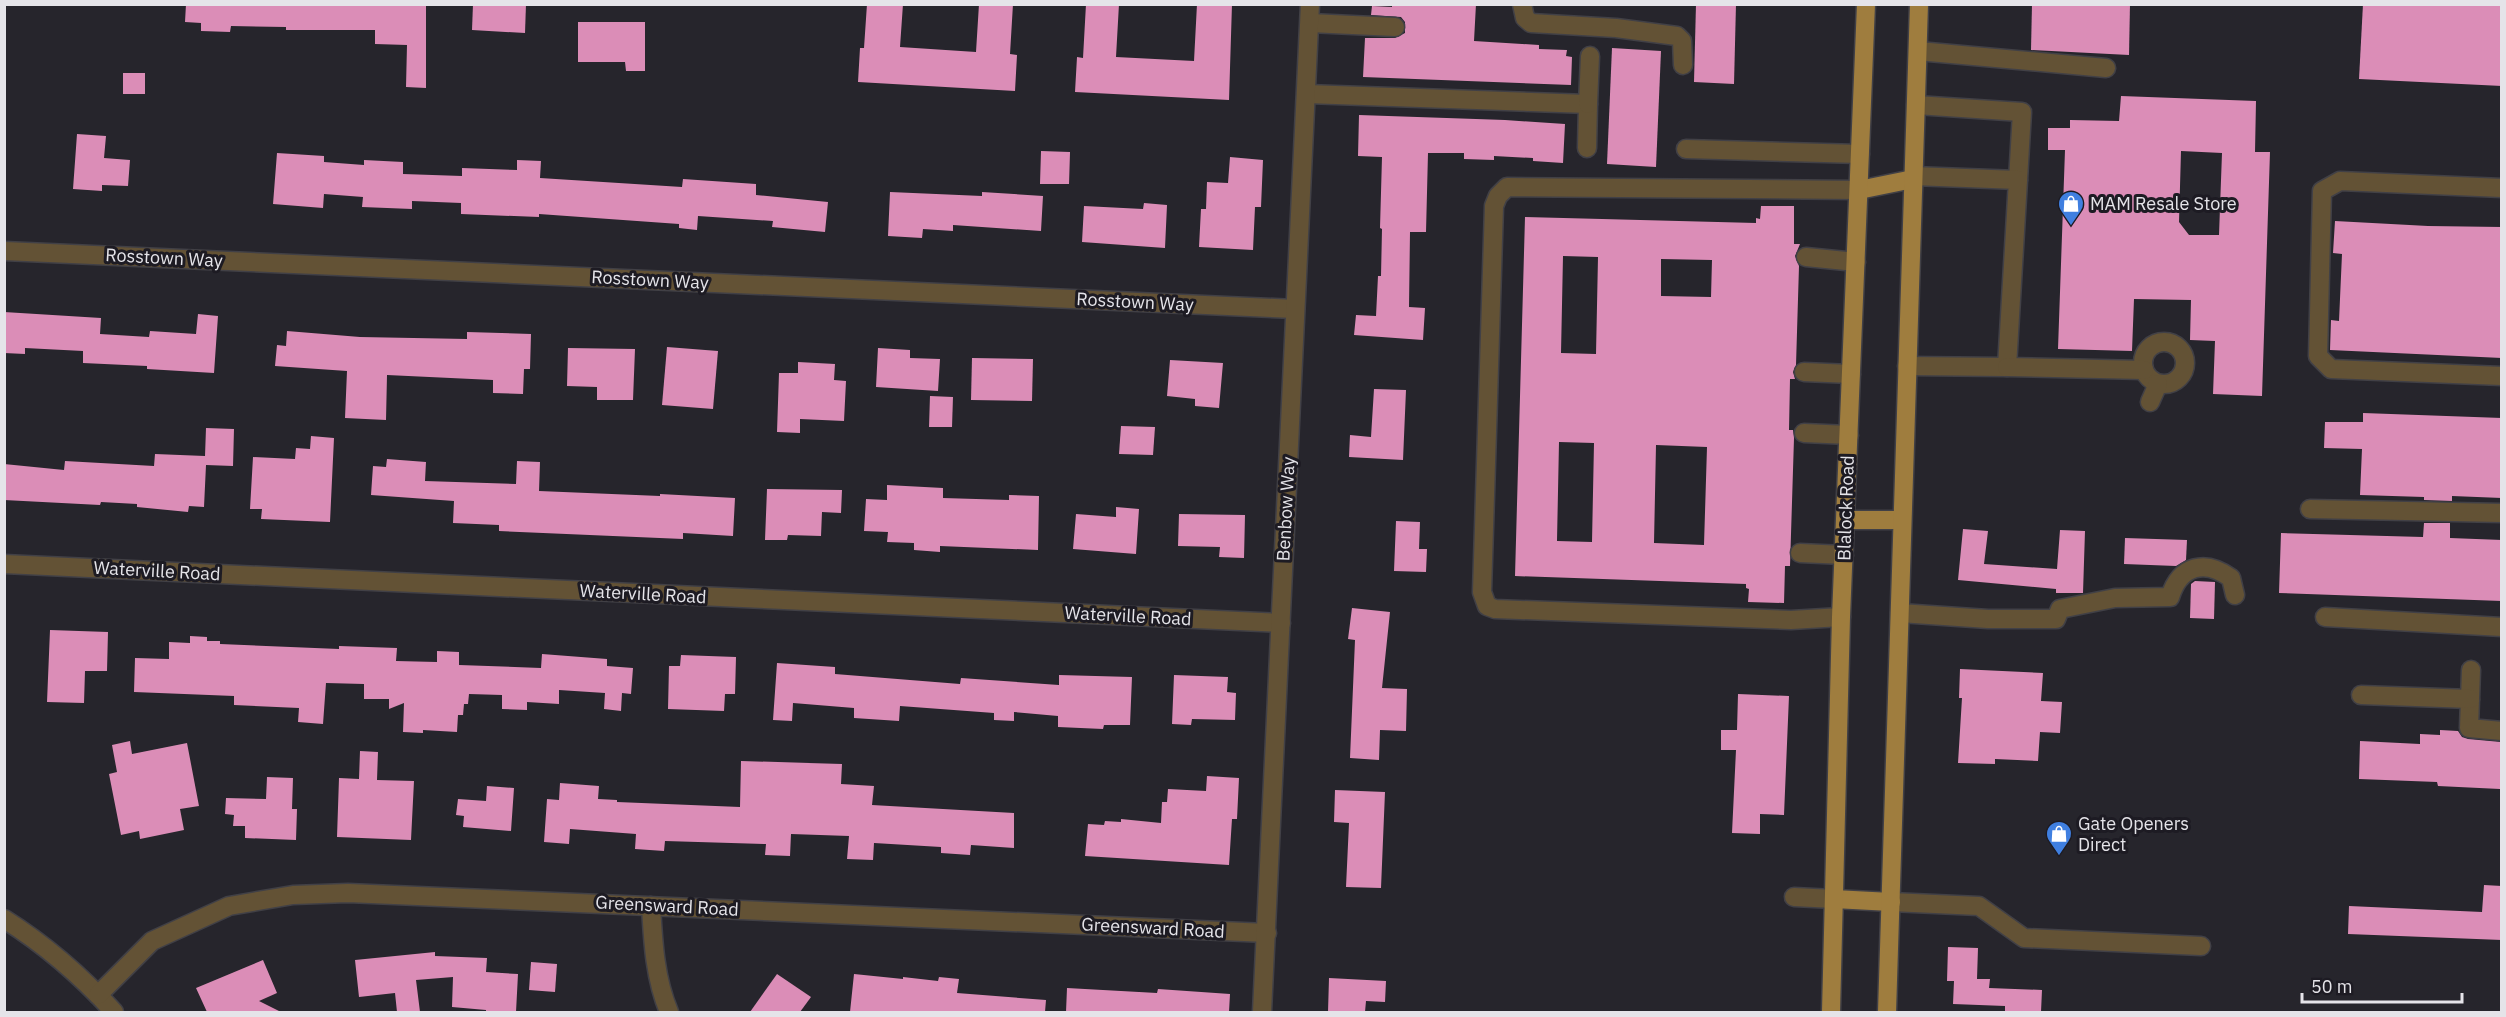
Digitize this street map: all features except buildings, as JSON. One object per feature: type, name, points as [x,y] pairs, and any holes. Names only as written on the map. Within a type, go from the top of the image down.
[{"type":"main road","name":"Blalock Road","points":[[1831,1012],[1841,616],[1866,4]]},
{"type":"main road","points":[[1887,1012],[1919,4]]},
{"type":"main road","points":[[1859,190],[1913,178]]},
{"type":"main road","points":[[1845,520],[1902,520]]},
{"type":"main road","points":[[1834,899],[1891,902]]},
{"type":"street","points":[[1522,4],[1525,18],[1531,23],[1616,28],[1677,36],[1682,41],[1683,65]]},
{"type":"street","points":[[1310,14],[1395,27]]},
{"type":"street","name":"Benbow Way","points":[[1262,1012],[1310,14]]},
{"type":"street","points":[[1918,51],[2106,68]]},
{"type":"street","points":[[1587,148],[1590,56]]},
{"type":"street","points":[[1307,94],[1588,104]]},
{"type":"street","points":[[1916,105],[2022,112],[2007,367]]},
{"type":"street","points":[[1686,149],[1860,154]]},
{"type":"street","points":[[1913,178],[2018,180]]},
{"type":"street","points":[[2502,188],[2340,181],[2322,191],[2318,356],[2331,369],[2502,376]]},
{"type":"street","points":[[1841,616],[1791,620],[1495,609],[1487,606],[1482,592],[1494,206],[1498,196],[1508,187],[1859,190]]},
{"type":"street","name":"Rosstown Way","points":[[4,251],[1295,309]]},
{"type":"street","points":[[1806,257],[1856,262]]},
{"type":"street","points":[[2164,342],[2177,347],[2184,359],[2182,372],[2172,382],[2158,384],[2144,370],[2144,357],[2152,346],[2164,342]]},
{"type":"street","points":[[1907,366],[2144,370]]},
{"type":"street","points":[[1804,372],[1851,374]]},
{"type":"street","points":[[2150,402],[2158,384]]},
{"type":"street","points":[[1804,433],[1849,435]]},
{"type":"street","points":[[2310,509],[2502,513]]},
{"type":"street","points":[[1800,553],[1844,555]]},
{"type":"street","name":"Waterville Road","points":[[4,564],[1281,623]]},
{"type":"street","points":[[1900,613],[1988,619],[2056,619],[2060,609],[2115,598],[2170,597],[2174,584],[2181,576],[2190,569],[2200,566],[2218,568],[2231,578],[2235,595]]},
{"type":"street","points":[[2325,617],[2502,627]]},
{"type":"street","points":[[2471,670],[2469,728],[2502,731]]},
{"type":"street","points":[[2361,695],[2470,699]]},
{"type":"street","name":"Greensward Road","points":[[98,995],[152,941],[229,906],[293,895],[348,893],[1267,933]]},
{"type":"street","points":[[1794,897],[1834,899]]},
{"type":"street","points":[[1891,902],[1979,906],[2024,938],[2201,946]]},
{"type":"street","points":[[651,906],[661,992],[669,1012]]},
{"type":"street","points":[[4,919],[98,995],[114,1012]]},
{"type":"place","name":"MAM Resale Store","points":[[2071,227]]},
{"type":"place","name":"Gate Openers Direct","points":[[2059,857]]}]
